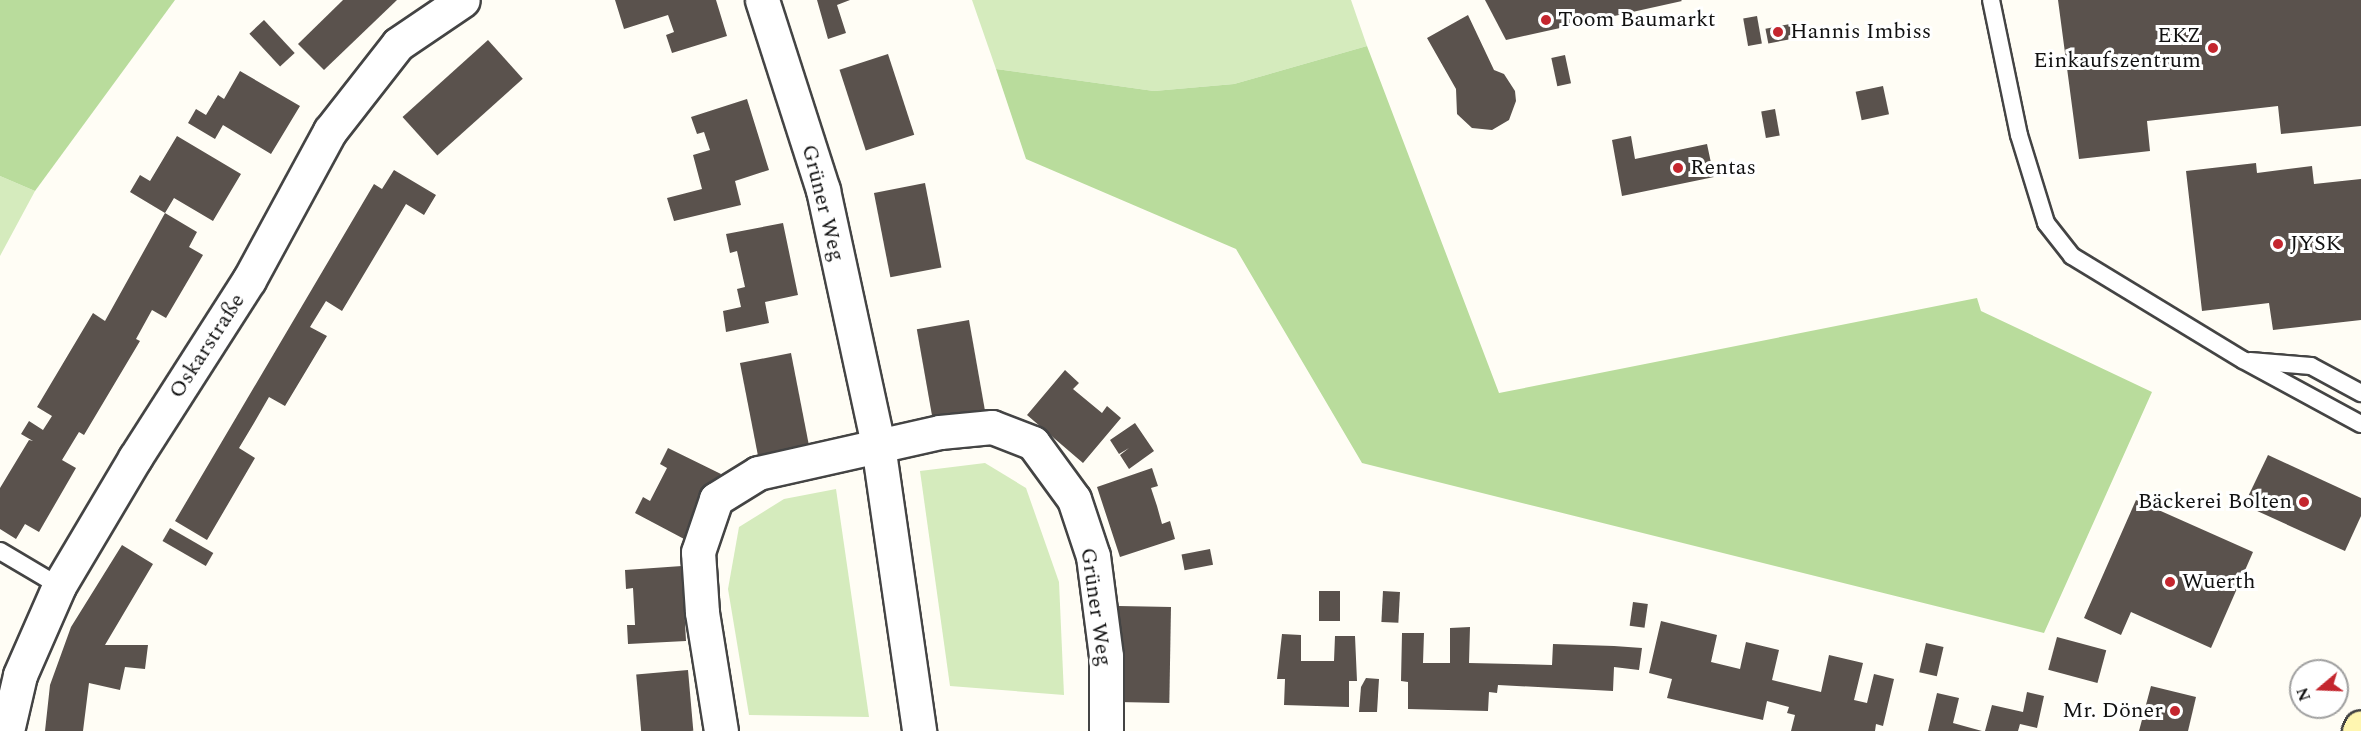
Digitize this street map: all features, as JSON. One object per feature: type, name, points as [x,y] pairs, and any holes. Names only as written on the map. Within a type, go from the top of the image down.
[{"type":"street","name":"Oskarstraße","points":[[7,731],[20,675],[59,586],[135,458],[249,280],[330,131],[398,44],[463,0]]},
{"type":"street","name":"Grüner Weg","points":[[762,0],[823,190],[878,445],[919,731]]},
{"type":"street","name":"Grüner Weg","points":[[721,731],[702,612],[698,552],[716,499],[758,473],[878,445],[992,427],[1033,443],[1074,499],[1093,556],[1106,656],[1106,731]]},
{"type":"lane","points":[[1991,0],[2019,135],[2046,224],[2072,256],[2243,360],[2361,423]]},
{"type":"lane","points":[[2243,360],[2311,366],[2361,393]]},
{"type":"lane","points":[[0,551],[59,586]]},
{"type":"green space","points":[[0,0],[175,0],[35,191],[0,176]]},
{"type":"green space","points":[[972,0],[1351,0],[1367,46],[1234,84],[1154,91],[996,69]]},
{"type":"green space","points":[[1367,46],[1499,393],[1977,298],[1981,311],[2152,392],[2044,633],[1362,463],[1236,249],[1026,159],[996,69],[1154,91],[1234,84]]},
{"type":"green space","points":[[0,176],[35,191],[0,256]]},
{"type":"green space","points":[[985,463],[1026,488],[1059,582],[1064,695],[950,686],[920,471]]},
{"type":"green space","points":[[836,489],[869,717],[749,715],[728,589],[739,527],[784,499]]},
{"type":"building","points":[[343,0],[397,0],[324,70],[298,44]]},
{"type":"building","points":[[615,0],[716,0],[727,36],[672,53],[666,35],[674,32],[668,15],[624,29]]},
{"type":"building","points":[[817,0],[850,0],[837,5],[846,33],[828,39]]},
{"type":"building","name":"Toom Baumarkt","points":[[1485,0],[1681,0],[1682,1],[1506,40]]},
{"type":"building","name":"EKZ Einkaufszentrum","points":[[2058,0],[2361,0],[2361,126],[2281,134],[2278,106],[2147,121],[2150,151],[2079,159]]},
{"type":"building","points":[[1468,15],[1494,70],[1504,74],[1515,91],[1516,101],[1509,120],[1492,130],[1472,128],[1457,114],[1456,89],[1427,38]]},
{"type":"building","points":[[1757,16],[1762,44],[1748,46],[1743,18]]},
{"type":"building","points":[[264,20],[295,53],[280,67],[249,34]]},
{"type":"building","points":[[1790,24],[1793,39],[1768,43],[1765,29]]},
{"type":"building","points":[[488,40],[523,79],[437,156],[403,117]]},
{"type":"building","points":[[888,54],[914,135],[866,151],[839,70]]},
{"type":"building","points":[[1565,55],[1571,83],[1557,86],[1551,58]]},
{"type":"building","points":[[240,71],[300,106],[271,154],[223,125],[215,139],[188,123],[196,109],[206,115],[218,95],[224,99]]},
{"type":"building","points":[[1883,86],[1889,114],[1862,120],[1856,92]]},
{"type":"building","points":[[747,99],[769,170],[735,181],[741,205],[674,221],[667,198],[702,189],[693,155],[710,150],[704,132],[697,134],[691,117]]},
{"type":"building","points":[[1775,109],[1780,136],[1766,138],[1761,111]]},
{"type":"building","points":[[177,136],[241,174],[213,221],[174,198],[165,213],[130,192],[140,175],[150,181]]},
{"type":"building","points":[[1631,136],[1635,159],[1707,144],[1714,177],[1622,196],[1612,140]]},
{"type":"building","name":"JYSK","points":[[2256,163],[2257,173],[2312,166],[2314,184],[2361,179],[2361,320],[2273,330],[2269,303],[2202,311],[2186,171]]},
{"type":"building","points":[[394,170],[436,195],[424,215],[406,204],[342,311],[326,301],[310,327],[327,336],[285,406],[269,397],[239,448],[255,458],[207,540],[175,521],[374,184],[382,189]]},
{"type":"building","points":[[925,183],[941,267],[890,277],[874,193]]},
{"type":"building","points":[[165,213],[197,232],[189,247],[203,255],[166,318],[152,310],[136,339],[140,341],[84,435],[79,432],[62,460],[76,468],[39,532],[25,524],[16,539],[0,529],[0,488],[29,440],[33,441],[21,434],[29,421],[43,430],[52,416],[37,407],[93,313],[105,321]]},
{"type":"building","points":[[783,223],[798,295],[765,302],[769,323],[726,332],[723,311],[741,307],[737,289],[745,287],[737,251],[730,253],[726,234]]},
{"type":"building","points":[[969,320],[986,415],[933,424],[917,329]]},
{"type":"building","points":[[791,353],[809,447],[758,457],[740,363]]},
{"type":"building","points":[[1065,370],[1079,383],[1073,389],[1102,413],[1107,406],[1121,418],[1083,463],[1027,415]]},
{"type":"building","points":[[1135,423],[1154,451],[1129,469],[1120,455],[1129,448],[1119,454],[1110,440]]},
{"type":"building","points":[[668,448],[721,474],[686,540],[635,513],[643,497],[650,501],[667,468],[660,464]]},
{"type":"building","name":"Bäckerei Bolten","points":[[2268,455],[2361,498],[2361,516],[2345,551],[2244,505]]},
{"type":"building","points":[[1152,468],[1158,486],[1151,488],[1162,524],[1170,521],[1175,539],[1120,557],[1097,487]]},
{"type":"building","name":"Wuerth","points":[[2136,500],[2253,552],[2211,648],[2131,612],[2121,635],[2084,618]]},
{"type":"building","points":[[170,528],[213,553],[206,566],[162,541]]},
{"type":"building","points":[[122,545],[153,564],[105,645],[148,645],[145,669],[125,667],[120,690],[89,683],[83,731],[45,731],[50,685],[71,627]]},
{"type":"building","points":[[1210,549],[1213,565],[1185,570],[1182,555]]},
{"type":"building","points":[[682,566],[686,641],[628,644],[627,625],[635,625],[633,588],[626,589],[625,570]]},
{"type":"building","points":[[1319,591],[1340,591],[1340,621],[1319,621]]},
{"type":"building","points":[[1383,591],[1400,592],[1398,623],[1381,622]]},
{"type":"building","points":[[1633,602],[1648,604],[1645,628],[1630,626]]},
{"type":"building","points":[[1119,606],[1171,607],[1169,703],[1117,702]]},
{"type":"building","points":[[1661,621],[1717,635],[1711,662],[1740,669],[1746,642],[1779,650],[1772,680],[1821,692],[1829,655],[1863,663],[1854,700],[1867,703],[1874,674],[1894,679],[1883,726],[1876,724],[1875,731],[1791,731],[1795,715],[1787,713],[1789,707],[1767,701],[1763,720],[1667,698],[1672,679],[1649,673]]},
{"type":"building","points":[[1470,627],[1469,663],[1552,665],[1553,644],[1614,646],[1642,648],[1639,670],[1614,667],[1613,691],[1498,685],[1497,693],[1489,692],[1488,711],[1408,709],[1408,682],[1401,681],[1402,633],[1424,633],[1423,663],[1450,663],[1450,628]]},
{"type":"building","points":[[1282,634],[1301,635],[1301,661],[1334,661],[1335,636],[1355,636],[1357,681],[1349,681],[1349,707],[1284,705],[1285,679],[1277,679]]},
{"type":"building","points":[[2057,637],[2106,650],[2097,683],[2048,670]]},
{"type":"building","points":[[1926,643],[1944,647],[1937,676],[1919,672]]},
{"type":"building","points":[[688,670],[693,731],[641,731],[636,675]]},
{"type":"building","points":[[1366,678],[1379,679],[1377,712],[1359,712],[1361,687]]},
{"type":"building","points":[[2151,686],[2196,697],[2188,731],[2139,731]]},
{"type":"building","points":[[2027,692],[2044,696],[2037,728],[2020,724],[2018,731],[1985,731],[1992,705],[2023,712]]},
{"type":"building","points":[[1937,693],[1959,698],[1953,723],[1982,731],[1928,731]]},
{"type":"place","name":"Toom Baumarkt","points":[[1546,20]]},
{"type":"place","name":"Hannis Imbiss","points":[[1778,32]]},
{"type":"place","name":"EKZ Einkaufszentrum","points":[[2213,48]]},
{"type":"place","name":"Rentas","points":[[1678,168]]},
{"type":"place","name":"JYSK","points":[[2278,244]]},
{"type":"place","name":"Bäckerei Bolten","points":[[2304,502]]},
{"type":"place","name":"Wuerth","points":[[2170,582]]},
{"type":"place","name":"Mr. Döner","points":[[2175,711]]}]
